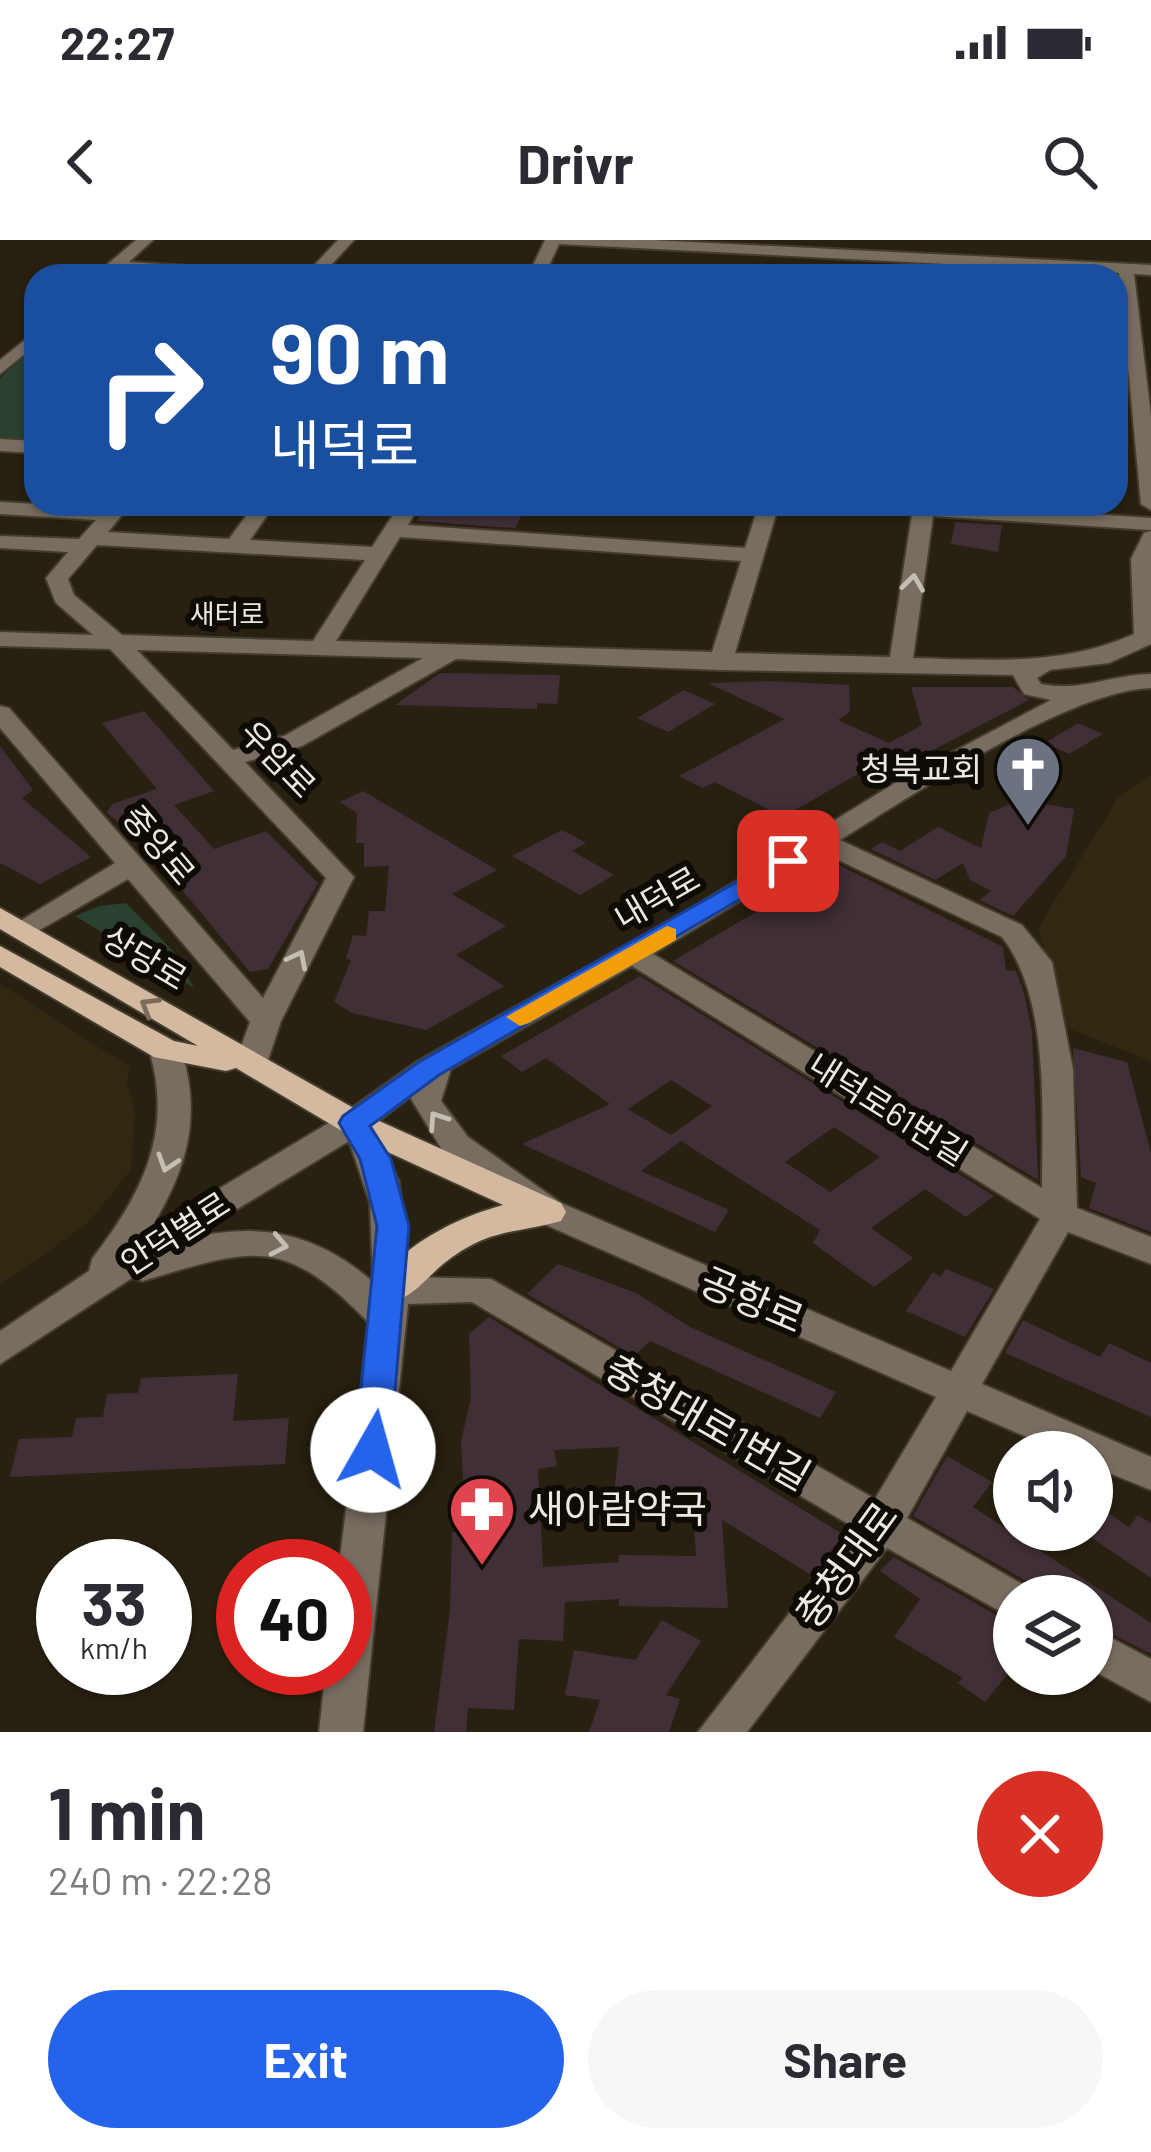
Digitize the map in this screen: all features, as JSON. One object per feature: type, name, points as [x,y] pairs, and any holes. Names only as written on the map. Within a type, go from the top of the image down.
[{"type":"main road","name":"상당로","points":[[10,923],[354,1123]]},
{"type":"main road","name":"상당로","points":[[0,955],[164,1050],[250,1066]]},
{"type":"main road","name":"공항로","points":[[354,1123],[548,1212]]},
{"type":"main road","points":[[389,1304],[421,1263],[484,1224],[526,1212],[548,1212]]},
{"type":"street","points":[[117,264],[145,240]]},
{"type":"street","points":[[323,264],[346,240]]},
{"type":"street","points":[[557,240],[1029,264],[1023,240]]},
{"type":"street","points":[[824,264],[826,253]]},
{"type":"street","points":[[1151,296],[1128,315],[1146,419],[1151,504]]},
{"type":"street","points":[[0,369],[19,350]]},
{"type":"street","name":"우암로","points":[[112,516],[57,578],[64,598],[119,645],[340,877],[266,1022],[250,1066]]},
{"type":"street","points":[[235,546],[256,516]]},
{"type":"street","points":[[323,644],[403,516]]},
{"type":"street","points":[[720,663],[764,516]]},
{"type":"street","points":[[901,662],[923,516]]},
{"type":"street","points":[[1044,516],[1151,524]]},
{"type":"street","points":[[394,530],[749,555]]},
{"type":"street","points":[[1151,537],[1142,560],[1141,639],[1127,662],[1151,679]]},
{"type":"street","points":[[0,542],[378,554]]},
{"type":"street","name":"새터로","points":[[0,639],[119,645],[323,644],[832,665]]},
{"type":"street","points":[[832,665],[1035,682],[1141,639]]},
{"type":"street","name":"새터로","points":[[229,759],[293,741],[385,684],[454,650]]},
{"type":"street","points":[[832,665],[901,662],[1035,682],[1075,698]]},
{"type":"street","points":[[998,737],[1101,686],[1151,679]]},
{"type":"street","points":[[998,737],[1000,723],[1035,682]]},
{"type":"street","name":"중앙로","points":[[0,713],[12,750],[132,865],[266,1022]]},
{"type":"street","name":"내덕로","points":[[354,1123],[437,1064],[998,737]]},
{"type":"street","points":[[819,842],[1012,931],[1037,962],[1057,1069],[1060,1215]]},
{"type":"street","points":[[10,923],[132,865]]},
{"type":"street","name":"내덕로61번길","points":[[632,953],[1060,1215],[1151,1251]]},
{"type":"street","points":[[87,1290],[151,1204],[170,1163],[178,1112],[164,1050]]},
{"type":"street","points":[[437,1064],[425,1102],[436,1124],[548,1212]]},
{"type":"street","points":[[341,1732],[389,1304],[388,1203],[369,1144],[354,1123]]},
{"type":"street","name":"안덕벌로","points":[[0,1350],[188,1222],[354,1123]]},
{"type":"street","name":"공항로","points":[[548,1212],[1151,1474]]},
{"type":"street","name":"충청대로","points":[[720,1732],[882,1523],[1060,1215]]},
{"type":"street","points":[[87,1290],[217,1242],[265,1240],[325,1258],[389,1304]]},
{"type":"street","name":"충청대로1번길","points":[[389,1304],[478,1288],[993,1589]]},
{"type":"street","points":[[1113,1659],[1151,1682]]},
{"type":"shaded area","points":[[1151,774],[1151,1061],[1067,1028],[1038,928],[1118,798]]},
{"type":"shaded area","points":[[0,984],[130,1067],[127,1083],[135,1111],[131,1170],[87,1224],[0,1285]]},
{"type":"green space","points":[[23,357],[24,440],[0,441],[0,378]]},
{"type":"green space","points":[[126,903],[176,954],[194,988],[75,916],[99,906]]},
{"type":"building","points":[[420,516],[521,516],[515,528],[417,521]]},
{"type":"building","points":[[955,522],[1002,525],[998,552],[951,544]]},
{"type":"building","points":[[440,673],[560,675],[557,704],[537,703],[537,709],[395,705]]},
{"type":"building","points":[[708,683],[849,685],[850,712],[838,720],[889,743],[922,725],[911,687],[1013,687],[1029,700],[891,772],[875,764],[783,817],[715,782],[703,788],[679,776],[785,719]]},
{"type":"building","points":[[684,690],[715,704],[668,732],[637,718]]},
{"type":"building","points":[[144,711],[214,791],[174,805],[214,849],[266,831],[318,883],[268,969],[250,972],[140,839],[107,813],[112,804],[157,789],[102,723]]},
{"type":"building","points":[[1078,723],[1103,734],[1069,754],[1045,743]]},
{"type":"building","points":[[0,746],[33,790],[22,798],[91,857],[40,884],[0,863]]},
{"type":"building","points":[[363,791],[497,870],[452,894],[506,926],[456,955],[504,986],[426,1030],[352,1013],[334,1002],[351,960],[346,959],[353,935],[366,936],[369,911],[385,911],[389,866],[364,867],[364,843],[356,843],[357,813],[340,802]]},
{"type":"building","points":[[1020,800],[1074,809],[1066,856],[1013,916],[979,900],[991,891],[970,880],[963,863],[935,880],[871,849],[882,842],[900,851],[938,827],[981,848],[989,813]]},
{"type":"building","points":[[562,830],[586,843],[572,851],[614,875],[580,895],[512,856]]},
{"type":"building","points":[[837,864],[1003,947],[1006,970],[1016,971],[1024,993],[1032,1031],[1038,1180],[673,961]]},
{"type":"building","points":[[640,976],[994,1196],[966,1217],[925,1189],[871,1228],[913,1258],[874,1287],[813,1243],[820,1230],[681,1141],[641,1171],[729,1210],[715,1232],[522,1144],[610,1104],[546,1058],[522,1072],[501,1056]],"holes":[[[671,1080],[712,1106],[671,1135],[628,1109]],[[834,1127],[880,1157],[830,1192],[785,1162]]]},
{"type":"building","points":[[1073,1048],[1127,1062],[1151,1153],[1151,1232],[1089,1208],[1096,1183],[1081,1177]]},
{"type":"building","points":[[558,1264],[636,1293],[690,1327],[836,1392],[820,1418],[650,1341],[634,1356],[527,1294]]},
{"type":"building","points":[[946,1269],[994,1289],[965,1337],[906,1311],[933,1272],[940,1277]]},
{"type":"building","points":[[489,1317],[844,1535],[813,1576],[722,1520],[728,1608],[619,1606],[619,1599],[565,1602],[563,1641],[519,1639],[514,1710],[468,1708],[466,1732],[434,1732],[450,1610],[452,1532],[466,1531],[461,1441],[471,1398],[469,1334]],"holes":[[[619,1447],[613,1503],[693,1509],[696,1556],[619,1555],[619,1562],[543,1567],[538,1469],[557,1466],[554,1450]]]},
{"type":"building","points":[[1023,1320],[1100,1357],[1109,1343],[1151,1363],[1151,1417],[1005,1353]]},
{"type":"building","points":[[238,1374],[233,1421],[289,1418],[285,1464],[10,1477],[19,1439],[72,1437],[76,1418],[103,1417],[107,1394],[138,1393],[141,1378]]},
{"type":"building","points":[[947,1456],[992,1482],[973,1507],[993,1520],[993,1551],[1041,1551],[1077,1575],[1015,1575],[913,1516]]},
{"type":"building","points":[[1138,1515],[1151,1523],[1151,1578],[1111,1551],[1113,1516],[1129,1527]]},
{"type":"building","points":[[894,1557],[993,1613],[993,1692],[985,1702],[958,1683],[963,1678],[894,1637],[920,1599],[880,1571]]},
{"type":"building","points":[[1113,1598],[1151,1623],[1151,1654],[1113,1635]]},
{"type":"building","points":[[662,1620],[701,1641],[666,1695],[680,1699],[669,1732],[589,1732],[600,1700],[565,1695],[574,1650],[635,1660]]},
{"type":"slow traffic","points":[[520,1017],[667,934]]},
{"type":"place","name":"청북교회","points":[[1028,828]]},
{"type":"place","name":"새아람약국","points":[[482,1568]]},
{"type":"route","points":[[373,1450],[391,1291],[393,1226],[375,1159],[354,1123],[429,1069],[788,861]]}]
